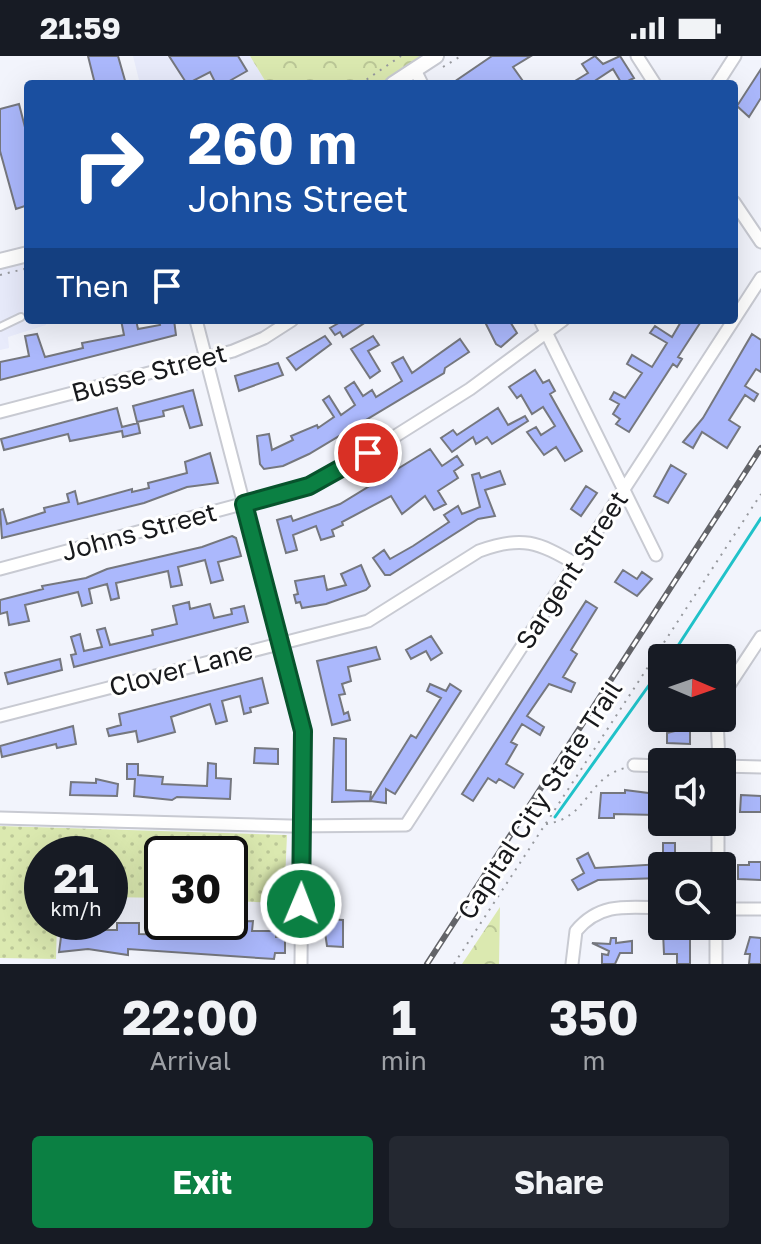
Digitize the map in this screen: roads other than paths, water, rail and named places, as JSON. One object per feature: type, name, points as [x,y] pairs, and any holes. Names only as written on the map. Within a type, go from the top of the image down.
[{"type":"street","points":[[637,56],[652,80]]},
{"type":"street","points":[[720,80],[735,56]]},
{"type":"street","points":[[399,80],[415,70],[436,64]]},
{"type":"street","points":[[415,70],[420,80]]},
{"type":"street","points":[[738,208],[761,242]]},
{"type":"street","points":[[0,261],[24,255]]},
{"type":"street","name":"Sargent Street","points":[[738,313],[761,278]]},
{"type":"street","points":[[197,324],[304,739],[301,964]]},
{"type":"street","name":"Busse Street","points":[[0,412],[206,358],[257,342],[286,324]]},
{"type":"street","points":[[542,324],[656,555]]},
{"type":"street","name":"Johns Street","points":[[0,569],[309,486],[343,469],[547,335],[559,324]]},
{"type":"street","name":"Sargent Street","points":[[303,826],[401,827],[409,821],[731,324]]},
{"type":"street","name":"Clover Lane","points":[[0,716],[368,621],[479,551],[499,544],[534,543],[576,564]]},
{"type":"street","points":[[736,675],[761,637]]},
{"type":"street","points":[[634,765],[648,766]]},
{"type":"street","points":[[736,765],[761,767]]},
{"type":"street","points":[[0,818],[303,826]]},
{"type":"street","points":[[572,964],[578,928],[609,907],[648,908]]},
{"type":"street","points":[[736,909],[761,909]]},
{"type":"street","points":[[716,940],[716,964]]},
{"type":"lane","points":[[0,327],[21,317]]},
{"type":"waterway","points":[[679,644],[761,518]]},
{"type":"waterway","points":[[555,817],[648,687]]},
{"type":"railway","points":[[427,964],[761,448]]}]
